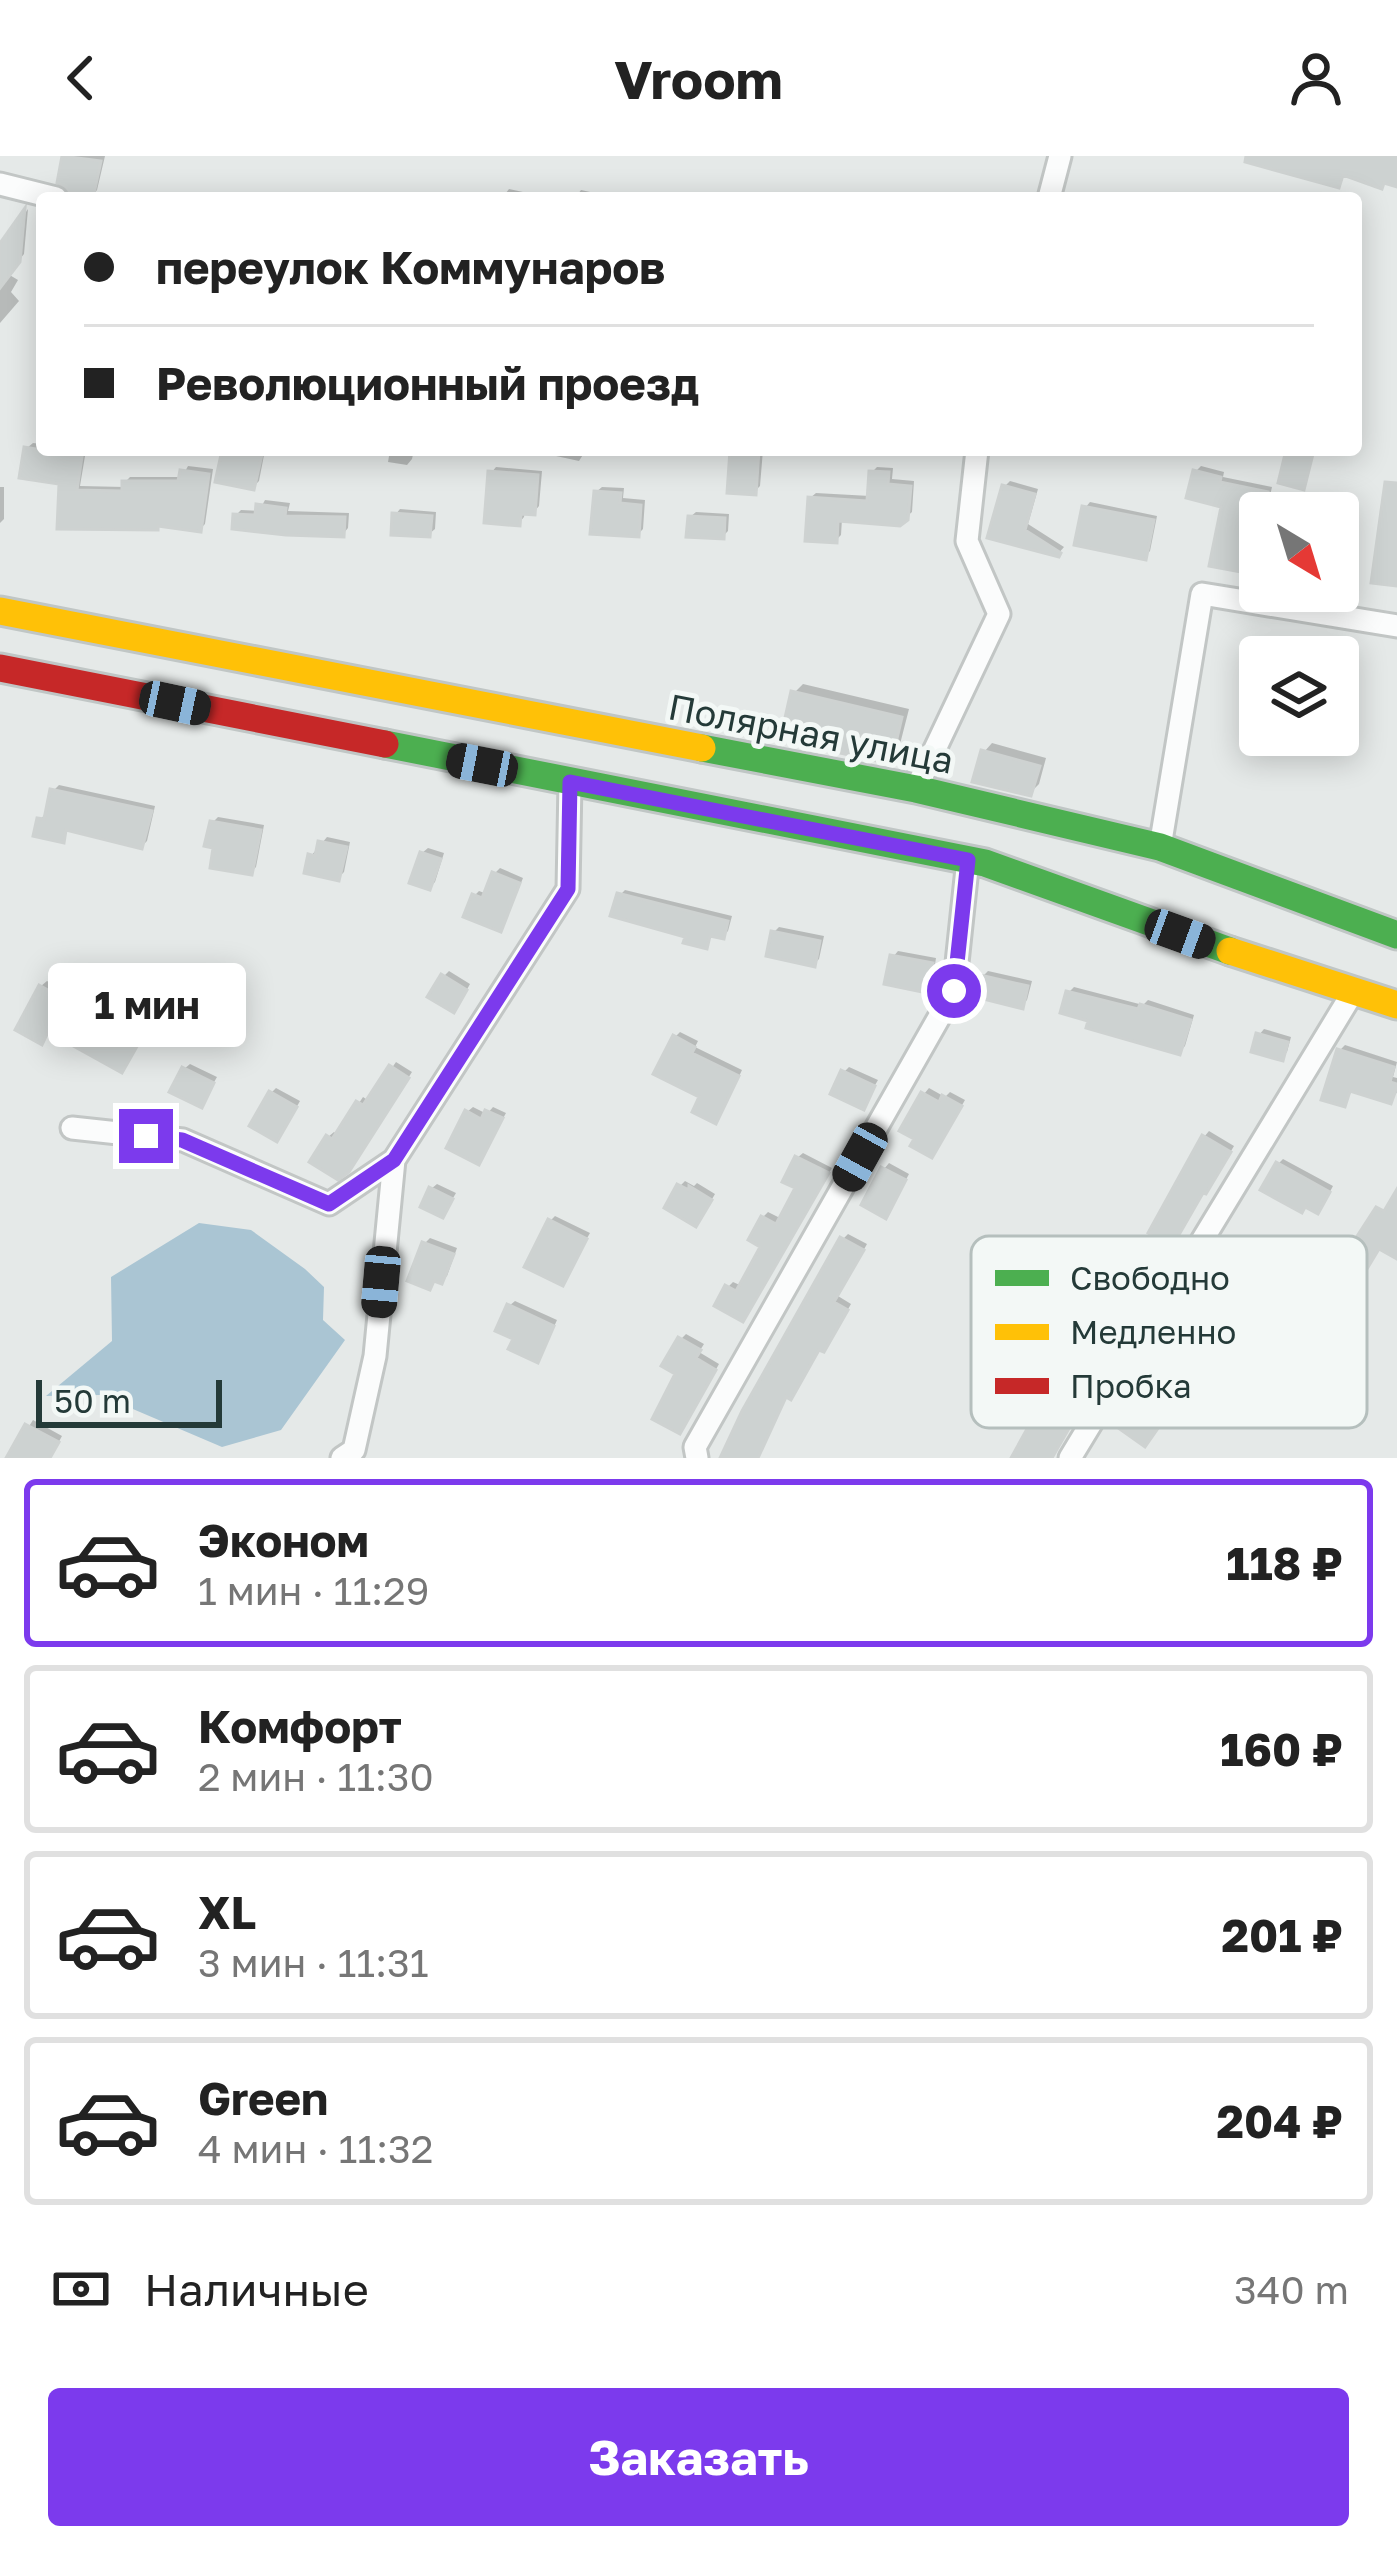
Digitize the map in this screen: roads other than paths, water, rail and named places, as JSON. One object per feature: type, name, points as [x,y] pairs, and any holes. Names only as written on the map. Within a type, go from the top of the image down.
[{"type":"street","points":[[1051,192],[1060,156]]},
{"type":"street","points":[[0,184],[36,193]]},
{"type":"street","points":[[916,789],[999,614],[967,541],[976,456]]},
{"type":"street","points":[[1160,848],[1202,594],[1397,626]]},
{"type":"street","name":"Полярная улица","points":[[0,611],[916,789],[1160,848],[1397,935]]},
{"type":"street","points":[[0,668],[986,863],[1258,962],[1397,1005]]},
{"type":"street","points":[[72,1128],[182,1140],[329,1204],[394,1160],[568,889],[570,782]]},
{"type":"street","points":[[696,1452],[954,991],[968,860]]},
{"type":"street","points":[[1205,1236],[1353,992]]},
{"type":"street","points":[[342,1458],[354,1450],[375,1356],[394,1160]]},
{"type":"street","points":[[1070,1458],[1088,1428]]},
{"type":"water","points":[[199,1223],[251,1230],[305,1269],[324,1287],[323,1320],[345,1340],[281,1430],[222,1447],[100,1395],[46,1396],[112,1341],[111,1277]]}]
